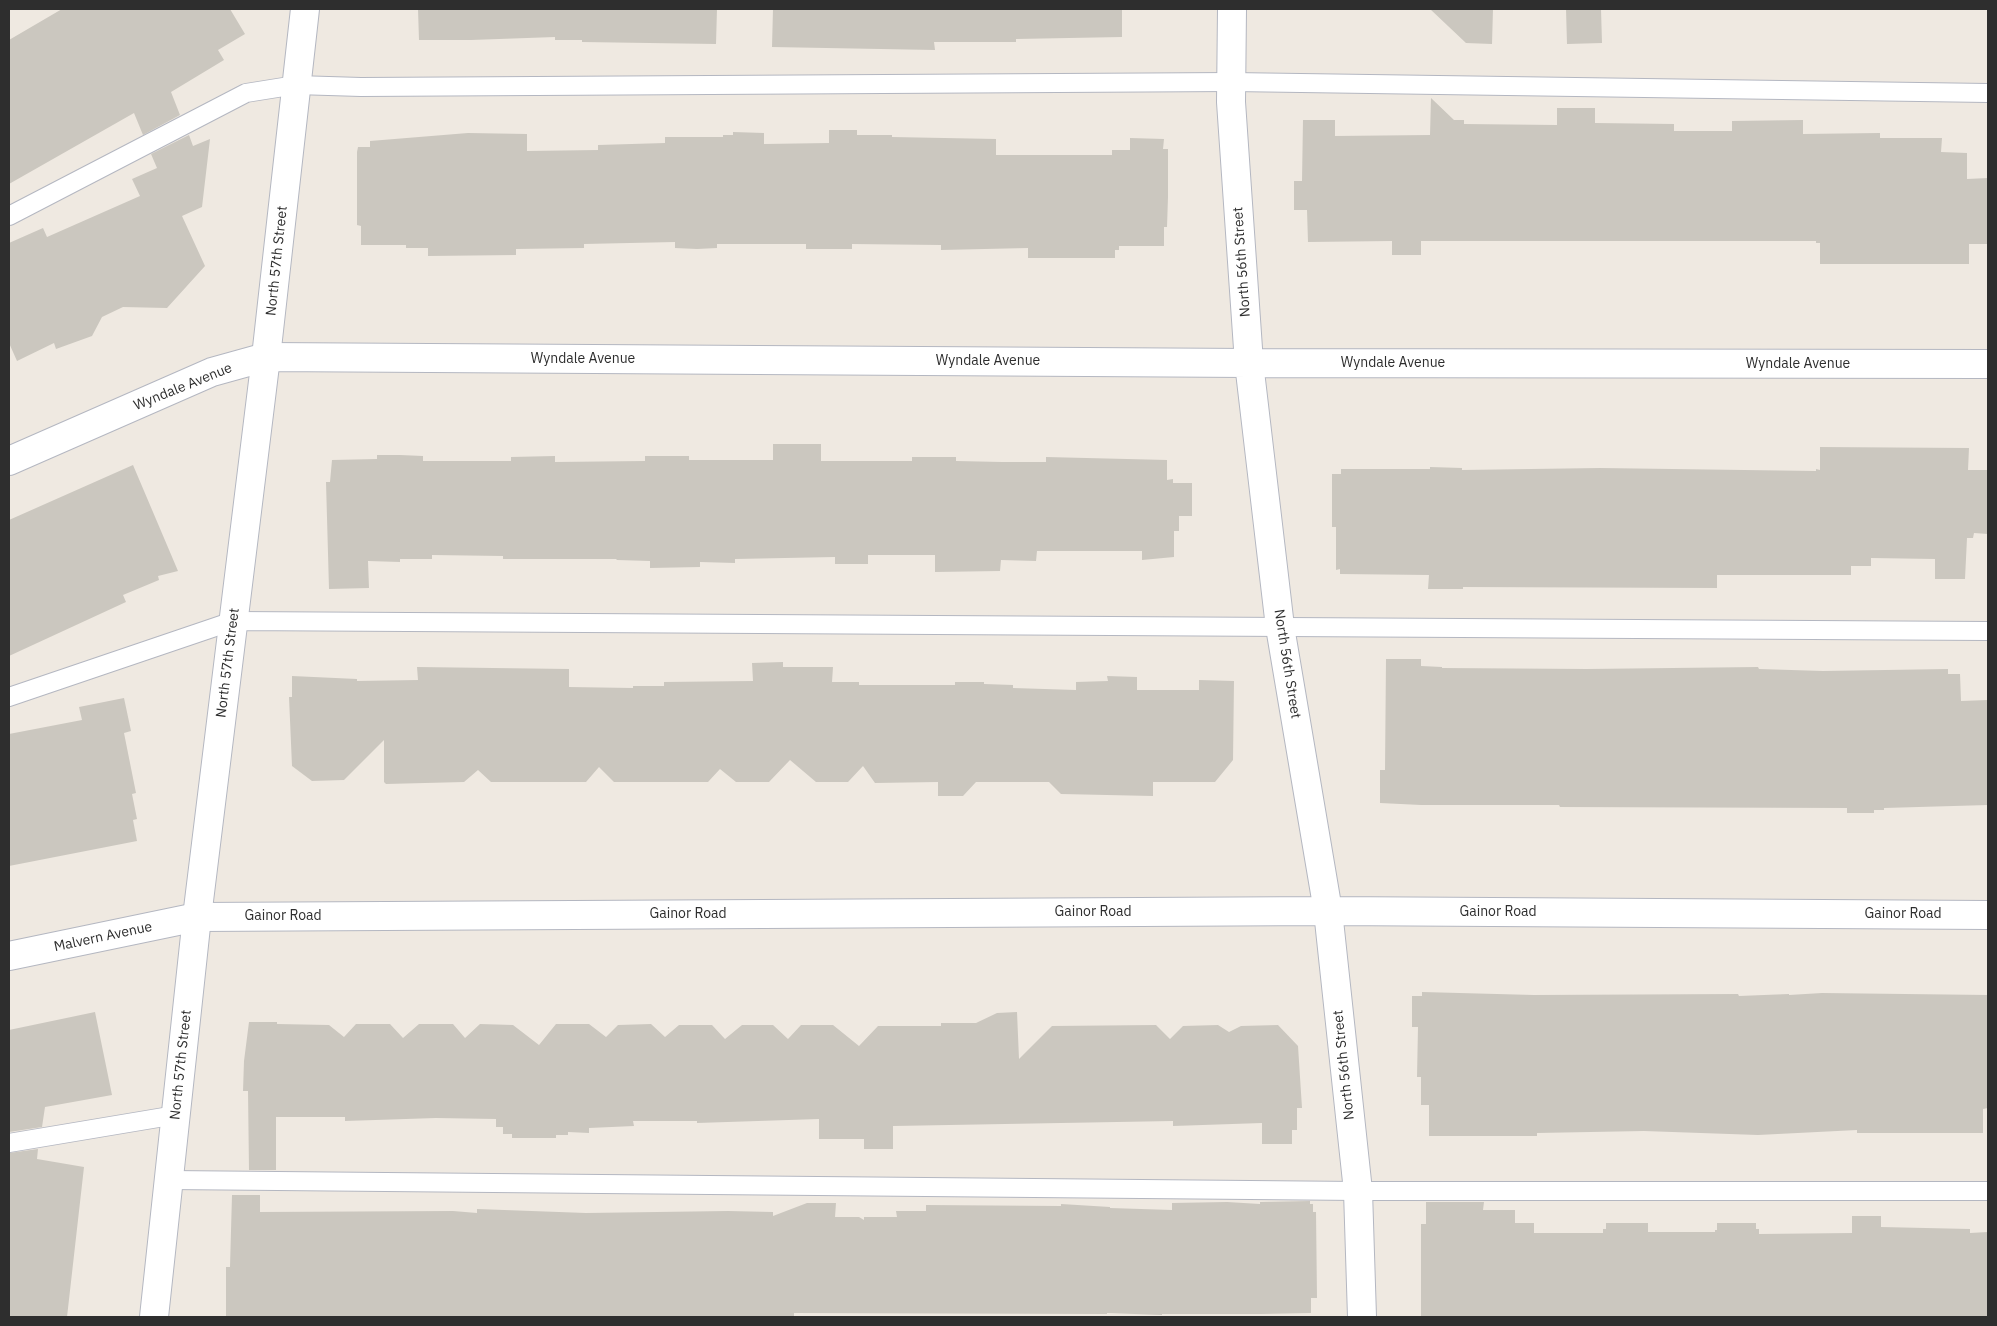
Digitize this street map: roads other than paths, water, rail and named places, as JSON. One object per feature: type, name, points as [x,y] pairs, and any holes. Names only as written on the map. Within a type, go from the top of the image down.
[{"type":"street","name":"North 57th Street","points":[[154,1317],[197,917],[266,357],[305,9]]},
{"type":"street","name":"North 56th Street","points":[[1232,9],[1231,102],[1249,363],[1280,627],[1328,911],[1358,1191],[1362,1317]]},
{"type":"street","name":"Wyndale Avenue","points":[[9,462],[212,372],[266,357],[1249,363],[1988,364]]},
{"type":"street","name":"Gainor Road","points":[[197,917],[1328,911],[1988,915]]},
{"type":"street","name":"Malvern Avenue","points":[[9,956],[197,917]]},
{"type":"lane","points":[[9,216],[246,93],[296,85],[371,87],[1232,82],[1988,93]]},
{"type":"lane","points":[[9,698],[233,621],[1988,630]]},
{"type":"lane","points":[[9,1142],[176,1115]]},
{"type":"lane","points":[[169,1180],[1358,1191],[1988,1190]]}]
